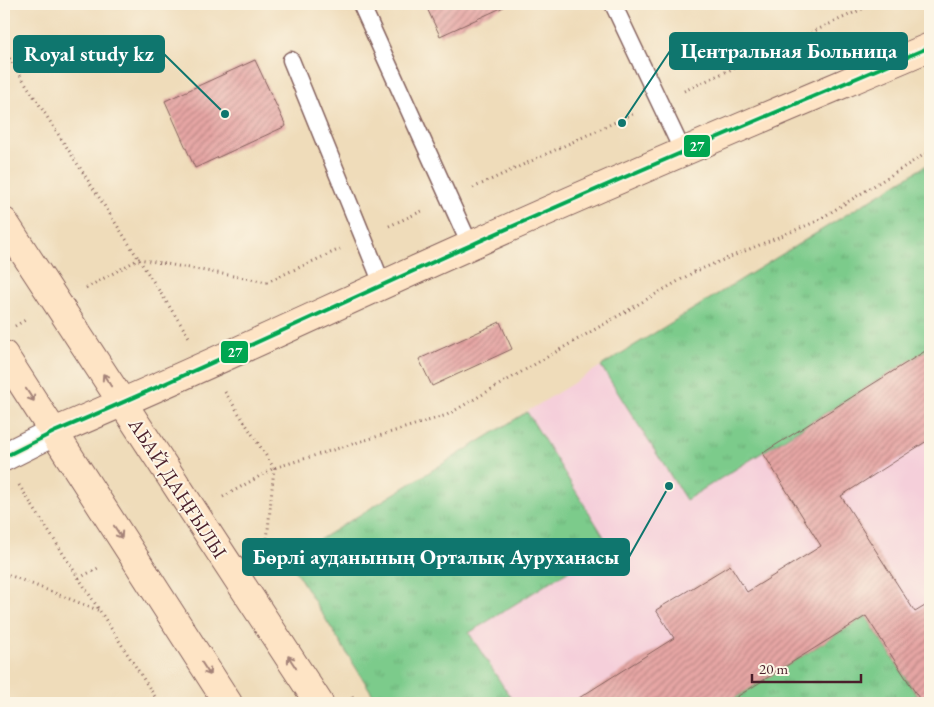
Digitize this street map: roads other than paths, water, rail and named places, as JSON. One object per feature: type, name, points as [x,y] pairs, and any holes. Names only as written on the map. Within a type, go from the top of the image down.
[{"type":"street","points":[[9,468],[54,432],[384,286],[470,245],[930,47]]},
{"type":"street","name":"АБАЙ ДАҢҒЫЛЫ","points":[[4,222],[319,703]]},
{"type":"street","points":[[4,354],[228,703]]},
{"type":"lane","points":[[361,4],[470,245]]},
{"type":"lane","points":[[614,4],[683,152]]},
{"type":"lane","points":[[291,60],[384,286]]},
{"type":"place","name":"Royal study kz","points":[[225,114]]},
{"type":"place","name":"Центральная Больница","points":[[622,123]]},
{"type":"place","name":"Бөрлі ауданының Орталық Ауруханасы","points":[[669,486]]}]
